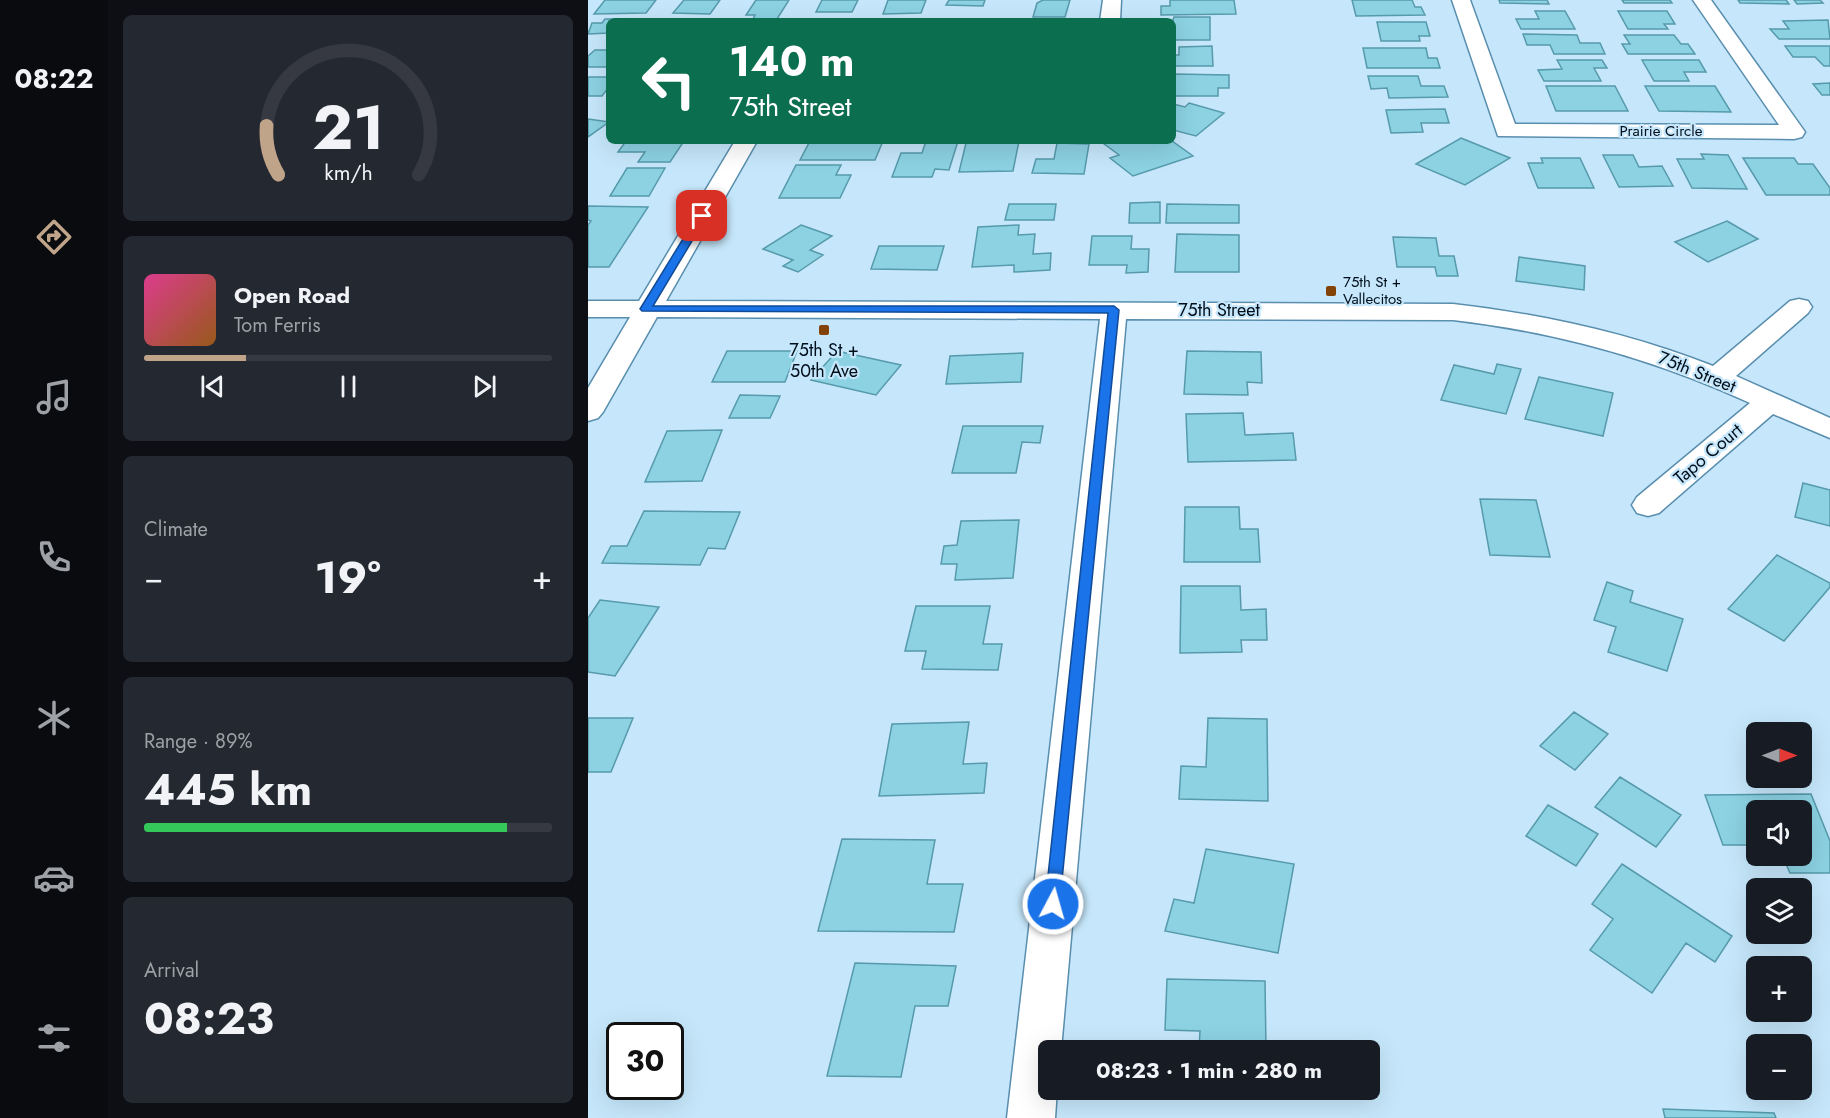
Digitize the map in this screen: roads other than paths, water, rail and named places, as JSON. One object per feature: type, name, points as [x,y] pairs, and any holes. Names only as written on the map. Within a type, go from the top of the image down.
[{"type":"street","points":[[1110,18],[1112,0]]},
{"type":"street","name":"Prairie Circle","points":[[1461,0],[1506,131],[1794,132],[1702,0]]},
{"type":"street","points":[[588,412],[744,144]]},
{"type":"street","points":[[1716,378],[1799,307]]},
{"type":"street","name":"75th Street","points":[[588,309],[1398,310],[1453,312],[1506,318],[1566,329],[1619,343],[1716,378],[1830,429]]},
{"type":"street","points":[[1031,1118],[1114,310]]},
{"type":"street","name":"Tapo Court","points":[[1648,505],[1768,403]]},
{"type":"place","name":"75th St + Vallecitos","points":[[1331,291]]},
{"type":"place","name":"75th St + 50th Ave","points":[[824,330]]}]
